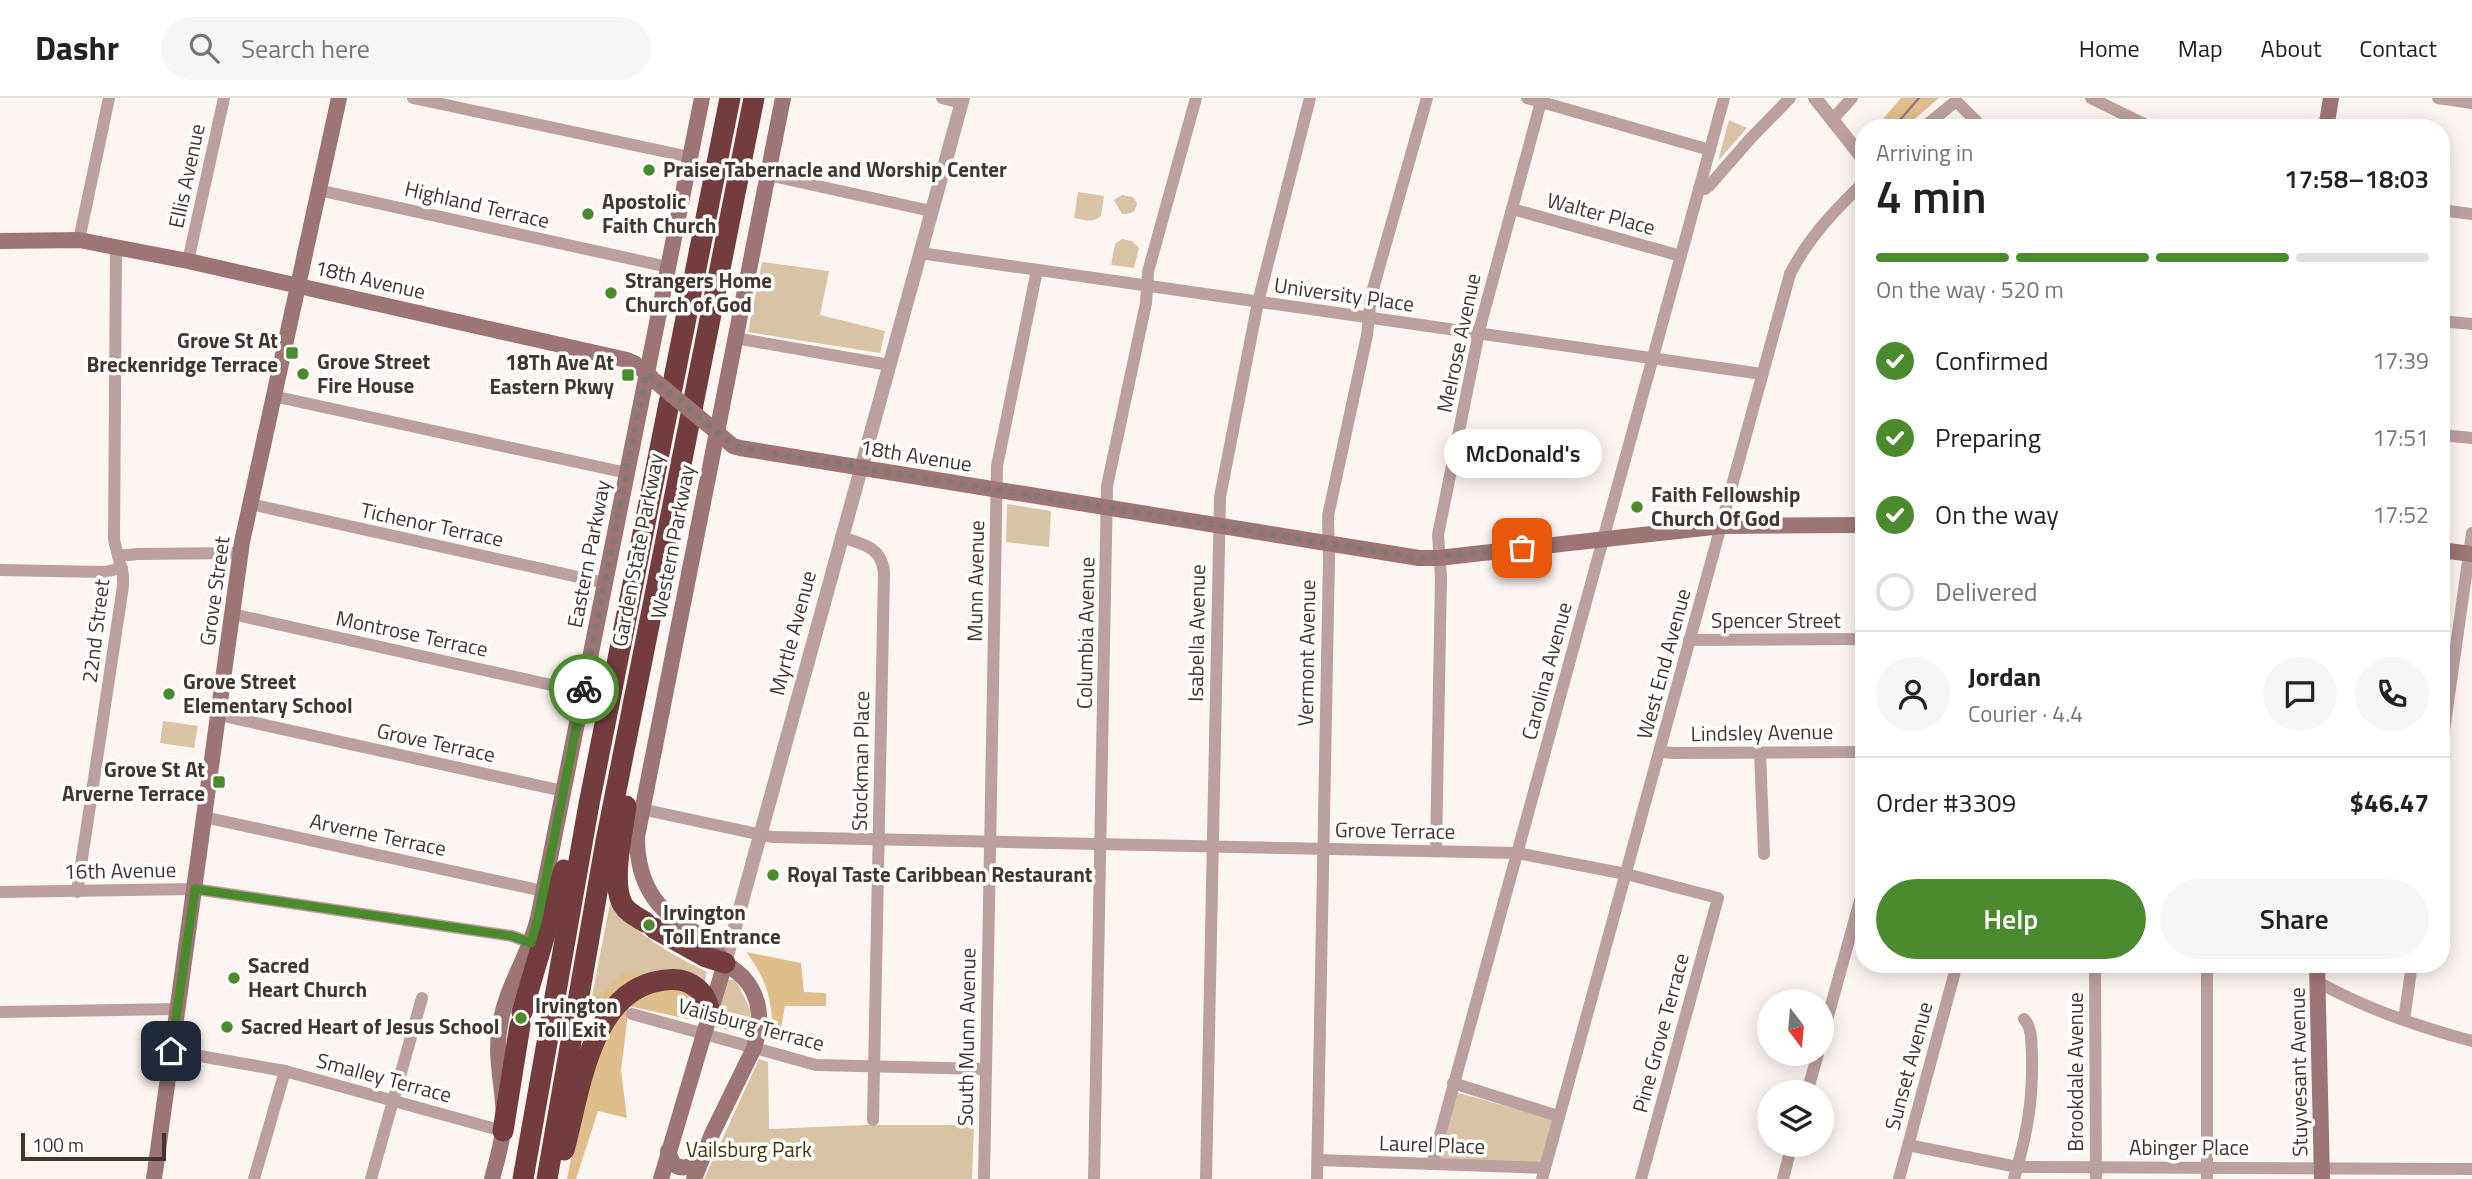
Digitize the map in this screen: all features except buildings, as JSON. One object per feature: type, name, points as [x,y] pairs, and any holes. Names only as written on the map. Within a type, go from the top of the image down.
[{"type":"highway","name":"Garden State Parkway","points":[[523,1179],[570,903],[730,98]]},
{"type":"highway","name":"Garden State Parkway","points":[[547,1179],[600,873],[754,98]]},
{"type":"highway","points":[[646,634],[618,884],[620,899],[625,908],[649,925],[706,957],[725,963]]},
{"type":"highway","points":[[503,1131],[521,1018],[606,716]]},
{"type":"highway","points":[[557,1179],[591,1051],[601,1027],[616,1004],[640,987],[676,979],[692,984],[700,990],[708,1005],[707,1024]]},
{"type":"main road","name":"Grove Street","points":[[154,1179],[240,553],[339,98]]},
{"type":"main road","name":"Eastern Parkway","points":[[492,1179],[503,1131],[498,1054],[500,1024],[509,988],[531,943],[543,891],[627,473],[651,377],[668,267],[702,98]]},
{"type":"main road","name":"Western Parkway","points":[[694,1179],[754,1048],[760,1024],[759,1005],[744,978],[725,963],[711,944],[669,914],[650,892],[642,873],[637,837],[712,428],[735,338],[783,98]]},
{"type":"main road","points":[[2328,119],[2331,98]]},
{"type":"main road","name":"18th Avenue","points":[[0,241],[79,240],[116,247],[627,360],[733,446],[740,448],[1419,558],[1722,526],[1855,525]]},
{"type":"main road","points":[[2450,551],[2470,554]]},
{"type":"main road","name":"Myrtle Avenue","points":[[661,1179],[725,963]]},
{"type":"main road","name":"Stuyvesant Avenue","points":[[2318,973],[2322,1173]]},
{"type":"main road","points":[[668,1151],[673,1164],[684,1168],[692,1166],[704,1155]]},
{"type":"street","points":[[79,240],[109,98]]},
{"type":"street","name":"Ellis Avenue","points":[[188,261],[224,98]]},
{"type":"street","points":[[413,98],[690,158]]},
{"type":"street","points":[[942,98],[962,101]]},
{"type":"street","name":"Columbia Avenue","points":[[1094,1179],[1108,481],[1146,303],[1148,272],[1196,98]]},
{"type":"street","name":"Isabella Avenue","points":[[1206,1179],[1221,486],[1258,302],[1310,98]]},
{"type":"street","name":"Vermont Avenue","points":[[1317,1179],[1328,516],[1367,335],[1371,296],[1427,98]]},
{"type":"street","points":[[1527,98],[1542,100],[1710,150]]},
{"type":"street","name":"Carolina Avenue","points":[[1432,1164],[1724,98]]},
{"type":"street","points":[[1699,188],[1710,186],[1749,139],[1790,98]]},
{"type":"street","points":[[1815,98],[1855,149]]},
{"type":"street","points":[[1832,120],[1852,98]]},
{"type":"street","points":[[2091,98],[2134,119]]},
{"type":"street","points":[[2443,98],[2472,103]]},
{"type":"street","name":"Melrose Avenue","points":[[1436,851],[1441,578],[1438,536],[1478,334],[1542,100]]},
{"type":"street","name":"Myrtle Avenue","points":[[725,963],[962,101]]},
{"type":"street","points":[[1934,119],[1956,101],[1974,119]]},
{"type":"street","points":[[768,174],[931,211]]},
{"type":"street","name":"Highland Terrace","points":[[318,190],[668,267]]},
{"type":"street","name":"West End Avenue","points":[[1544,1173],[1790,274],[1800,254],[1830,215],[1855,191]]},
{"type":"street","name":"Walter Place","points":[[1512,209],[1681,256]]},
{"type":"street","points":[[2450,211],[2472,214]]},
{"type":"street","name":"22nd Street","points":[[77,892],[124,586],[114,540],[116,247]]},
{"type":"street","name":"University Place","points":[[920,253],[1762,374]]},
{"type":"street","name":"Munn Avenue","points":[[990,897],[998,461],[1037,270]]},
{"type":"street","points":[[2450,322],[2472,324]]},
{"type":"street","points":[[735,338],[889,365]]},
{"type":"street","points":[[274,396],[627,473]]},
{"type":"street","points":[[2450,436],[2472,439]]},
{"type":"street","name":"Tichenor Terrace","points":[[250,504],[605,583]]},
{"type":"street","points":[[2450,691],[2472,533]]},
{"type":"street","name":"Stockman Place","points":[[841,537],[875,550],[884,568],[873,1120]]},
{"type":"street","points":[[0,570],[104,572],[137,554],[240,553]]},
{"type":"street","name":"Montrose Terrace","points":[[232,614],[583,692]]},
{"type":"street","name":"Spencer Street","points":[[1689,640],[1855,639]]},
{"type":"street","name":"Grove Terrace","points":[[219,715],[563,791]]},
{"type":"street","name":"Lindsley Avenue","points":[[1660,751],[1673,754],[1855,752]]},
{"type":"street","points":[[1760,752],[1764,854]]},
{"type":"street","name":"Grove Terrace","points":[[640,809],[772,837],[1517,853],[1626,874],[1718,898]]},
{"type":"street","name":"Arverne Terrace","points":[[204,817],[543,891]]},
{"type":"street","name":"16th Avenue","points":[[0,892],[195,889],[512,936],[531,943]]},
{"type":"street","name":"South Munn Avenue","points":[[984,1179],[990,897]]},
{"type":"street","name":"Pine Grove Terrace","points":[[1641,1179],[1718,898]]},
{"type":"street","points":[[1834,995],[1855,919]]},
{"type":"street","name":"Sunset Avenue","points":[[1899,1179],[1955,973]]},
{"type":"street","name":"Brookdale Avenue","points":[[2095,973],[2096,1173]]},
{"type":"street","points":[[2207,973],[2207,1173]]},
{"type":"street","points":[[2404,1020],[2411,973]]},
{"type":"street","points":[[2318,982],[2345,998],[2428,1030],[2472,1041]]},
{"type":"street","points":[[371,1179],[422,998]]},
{"type":"street","points":[[0,1012],[178,1009]]},
{"type":"street","name":"Vailsburg Terrace","points":[[632,1014],[707,1024],[754,1048],[816,1065],[986,1069]]},
{"type":"street","points":[[2016,1173],[2033,1093],[2031,1037],[2030,1029],[2024,1020]]},
{"type":"street","name":"Smalley Terrace","points":[[171,1051],[285,1071],[503,1131]]},
{"type":"street","points":[[254,1179],[285,1071]]},
{"type":"street","points":[[1453,1083],[1558,1116]]},
{"type":"street","name":"Abinger Place","points":[[1908,1145],[2016,1173],[2322,1173],[2472,1169]]},
{"type":"street","points":[[1783,1179],[1789,1157]]},
{"type":"street","name":"Laurel Place","points":[[1318,1160],[1432,1164],[1544,1173]]},
{"type":"green space","points":[[1729,120],[1747,128],[1718,161]]},
{"type":"green space","points":[[1078,192],[1104,196],[1101,216],[1092,220],[1074,218]]},
{"type":"green space","points":[[1122,195],[1133,197],[1137,203],[1135,209],[1128,214],[1122,214],[1114,200]]},
{"type":"green space","points":[[1122,239],[1132,241],[1139,248],[1134,268],[1111,265],[1115,244]]},
{"type":"green space","points":[[762,262],[829,271],[820,315],[885,331],[880,353],[748,332]]},
{"type":"green space","points":[[1007,504],[1051,511],[1049,547],[1006,542]]},
{"type":"green space","points":[[163,721],[198,726],[194,748],[160,743]]},
{"type":"green space","points":[[610,903],[655,943],[707,972],[704,986],[623,974],[591,1001]]},
{"type":"green space","points":[[727,980],[736,980],[751,1011],[749,1034],[714,1027]]},
{"type":"green space","name":"Vailsburg Park","points":[[759,1059],[768,1062],[769,1129],[866,1125],[974,1125],[972,1179],[704,1179]]},
{"type":"green space","points":[[1455,1092],[1556,1120],[1543,1165],[1435,1161]]},
{"type":"shaded area","points":[[1901,98],[1939,98],[1914,119],[1883,119]]},
{"type":"shaded area","points":[[746,952],[801,963],[804,992],[826,993],[826,1006],[785,1006],[780,1033],[773,1032],[767,989]]},
{"type":"shaded area","points":[[662,973],[704,986],[696,1021],[629,1006],[621,1070],[627,1118],[598,1111],[576,1179],[567,1179],[585,1087],[602,1038],[591,1001],[622,974]]},
{"type":"waterway","points":[[1901,119],[1919,98]]},
{"type":"way so far","points":[[584,689],[646,373],[733,446],[740,448],[1419,558],[1522,548]]},
{"type":"place","name":"Praise Tabernacle and Worship Center","points":[[649,170]]},
{"type":"place","name":"Apostolic Faith Church","points":[[588,214]]},
{"type":"place","name":"Strangers Home Church of God","points":[[611,293]]},
{"type":"place","name":"Grove St At Breckenridge Terrace","points":[[292,353]]},
{"type":"place","name":"Grove Street Fire House","points":[[303,374]]},
{"type":"place","name":"18Th Ave At Eastern Pkwy","points":[[628,375]]},
{"type":"place","name":"Faith Fellowship Church Of God","points":[[1637,507]]},
{"type":"place","name":"McDonald's","points":[[1522,548]]},
{"type":"place","name":"Grove Street Elementary School","points":[[169,694]]},
{"type":"place","name":"Grove St At Arverne Terrace","points":[[219,782]]},
{"type":"place","name":"Royal Taste Caribbean Restaurant","points":[[773,875]]},
{"type":"place","name":"Irvington Toll Entrance","points":[[649,925]]},
{"type":"place","name":"Sacred Heart Church","points":[[234,978]]},
{"type":"place","name":"Irvington Toll Exit","points":[[521,1018]]},
{"type":"place","name":"Sacred Heart of Jesus School","points":[[227,1027]]},
{"type":"route","points":[[171,1051],[195,889],[512,936],[531,943],[584,689]]}]
